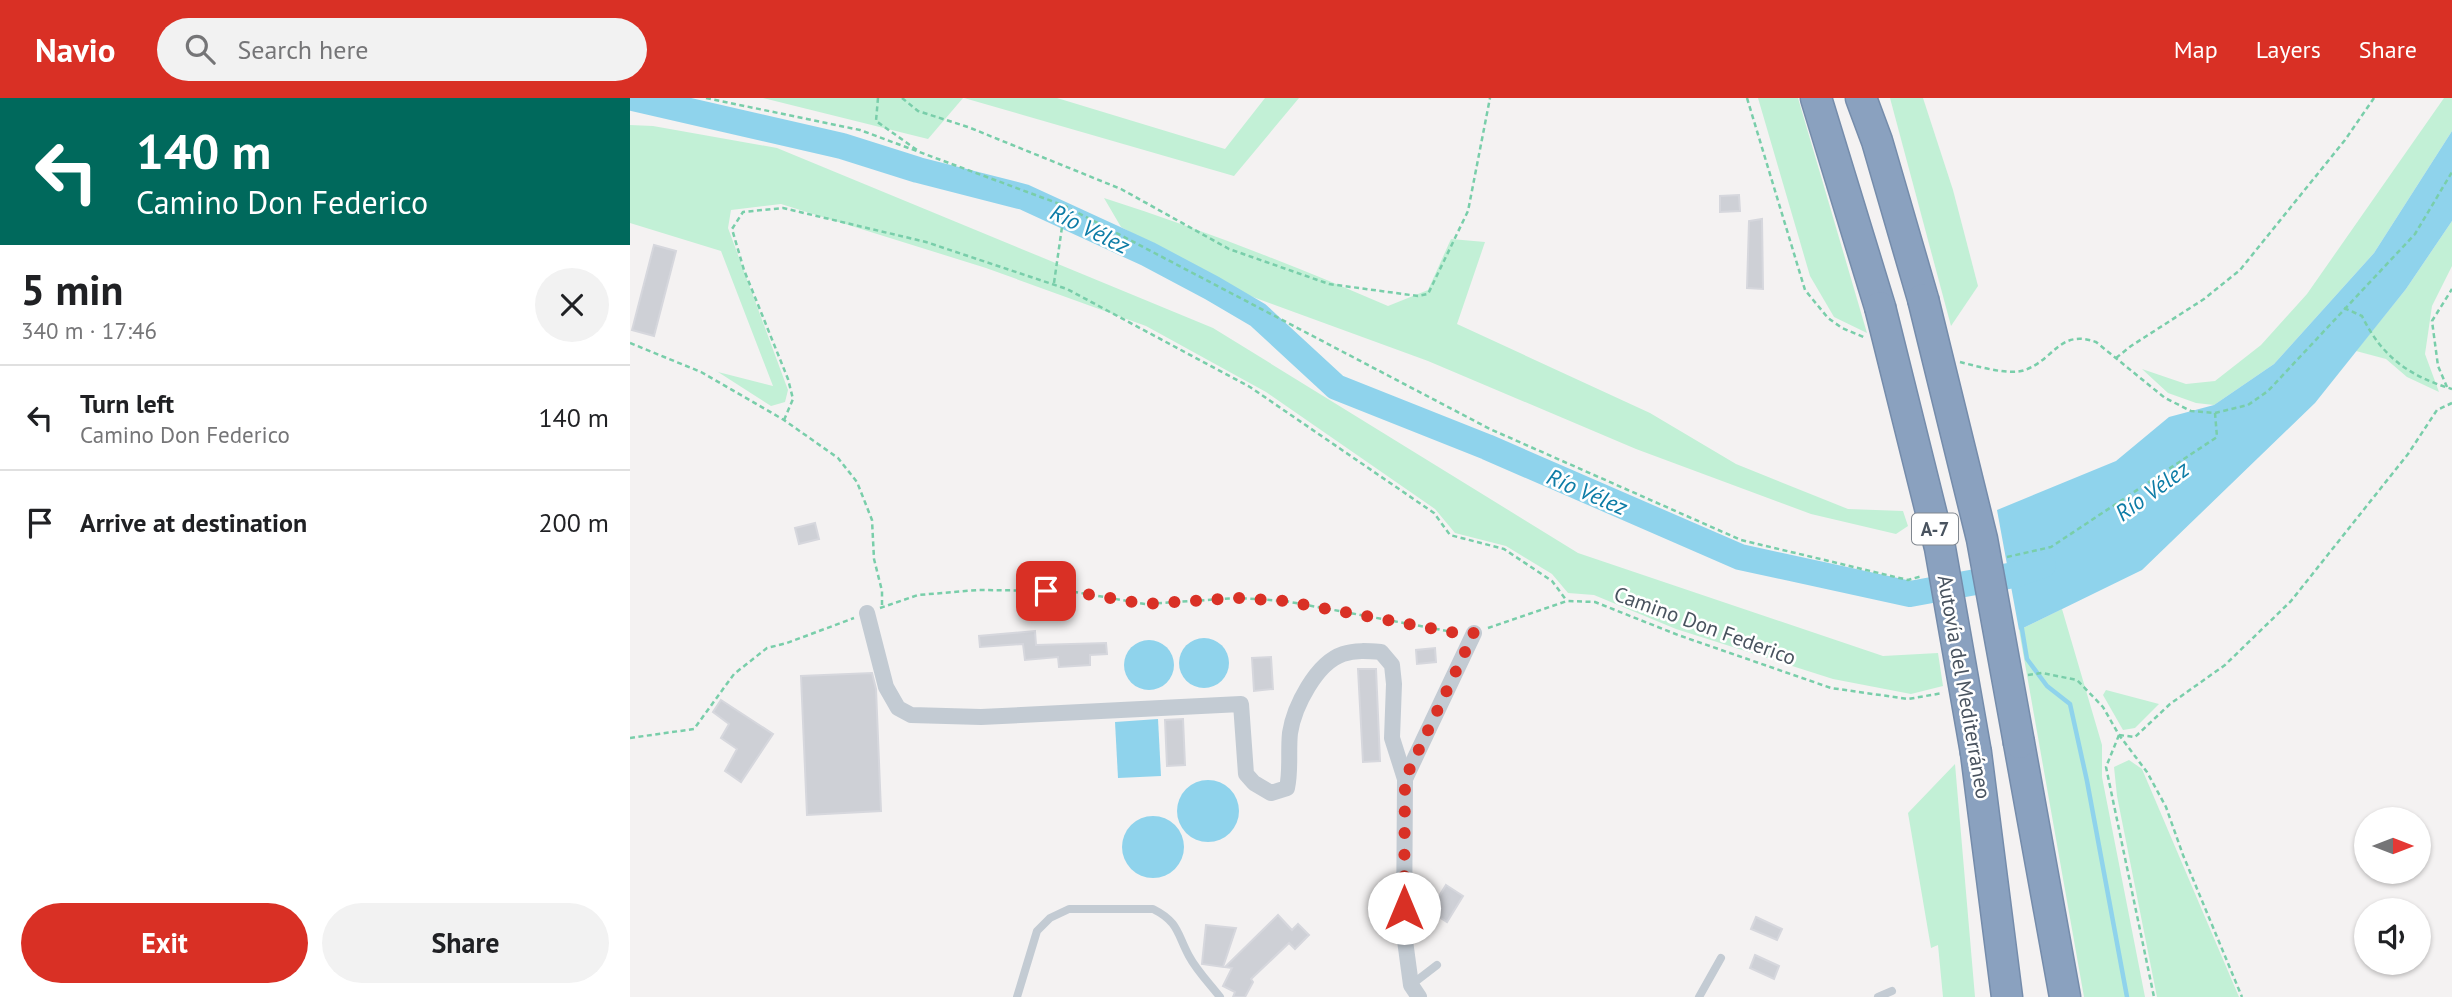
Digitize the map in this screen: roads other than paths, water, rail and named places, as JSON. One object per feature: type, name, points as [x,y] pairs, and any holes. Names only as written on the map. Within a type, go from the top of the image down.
[{"type":"highway","name":"Autovía del Mediterráneo","points":[[1816,98],[1880,307],[1940,548],[1984,804],[2007,997]]},
{"type":"highway","name":"Autovía del Mediterráneo","points":[[1861,98],[1877,141],[1923,299],[1982,539],[2020,743],[2049,997]]},
{"type":"highway","points":[[2020,743],[2065,997]]},
{"type":"highway","points":[[1984,804],[1993,997]]},
{"type":"street","points":[[874,610],[886,687],[898,708],[911,715],[981,717],[1241,704],[1246,774],[1254,783],[1271,793],[1287,788],[1290,775],[1290,731],[1295,711],[1320,671],[1340,655],[1364,650],[1381,652],[1392,665],[1392,738],[1405,779],[1404,933],[1411,993]]},
{"type":"street","points":[[1405,779],[1474,633]]},
{"type":"lane","points":[[1017,997],[1037,931],[1050,918],[1069,909],[1153,909],[1178,927],[1190,957],[1220,997]]},
{"type":"lane","points":[[1699,997],[1721,958]]},
{"type":"lane","points":[[1411,993],[1437,965]]},
{"type":"lane","points":[[1878,997],[1892,991]]},
{"type":"water","points":[[2452,131],[2452,221],[2406,289],[2315,403],[2142,570],[2019,630],[1997,510],[2116,461],[2169,417],[2214,405],[2274,364],[2374,253]]},
{"type":"water","points":[[1204,638],[1222,645],[1229,663],[1222,681],[1204,688],[1186,681],[1179,663],[1186,645]]},
{"type":"water","points":[[1149,640],[1167,647],[1174,665],[1167,683],[1149,690],[1131,683],[1124,665],[1131,647]]},
{"type":"water","points":[[1158,719],[1161,776],[1118,778],[1115,722]]},
{"type":"water","points":[[1208,780],[1220,782],[1230,789],[1237,799],[1237,823],[1230,833],[1220,840],[1208,842],[1196,840],[1186,833],[1179,823],[1177,811],[1179,799],[1186,789],[1196,782]]},
{"type":"water","points":[[1153,816],[1165,818],[1175,825],[1182,835],[1182,859],[1175,869],[1165,876],[1153,878],[1141,876],[1131,869],[1124,859],[1122,847],[1124,835],[1131,825],[1141,818]]},
{"type":"waterway","name":"Río Vélez","points":[[633,98],[842,146],[918,170],[1024,197],[1148,254],[1258,315],[1336,387],[1487,447],[1740,557],[1910,594],[2014,575],[2043,565]]},
{"type":"waterway","points":[[2021,623],[2027,659],[2047,686],[2070,704],[2127,997]]}]
